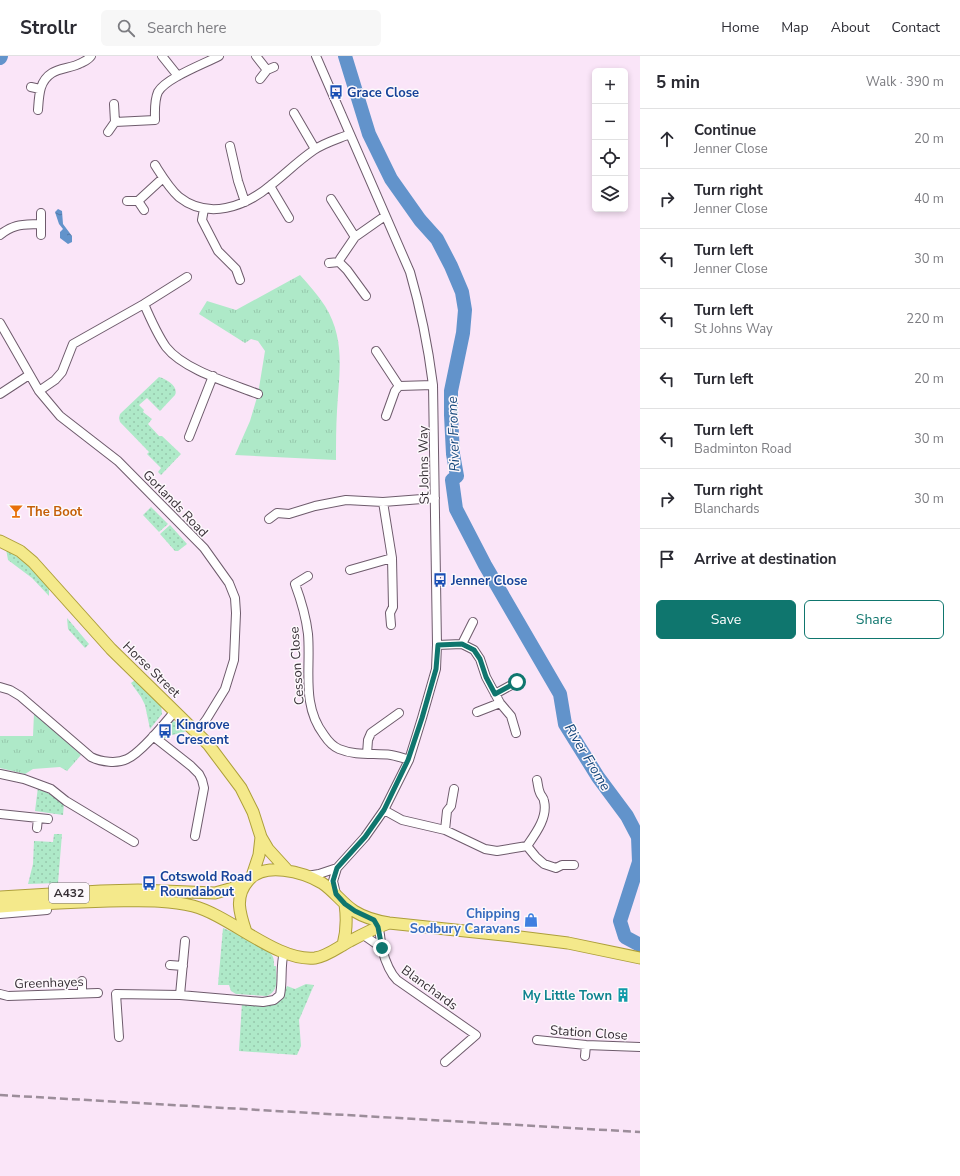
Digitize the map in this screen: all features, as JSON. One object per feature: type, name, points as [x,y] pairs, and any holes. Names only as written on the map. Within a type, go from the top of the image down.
[{"type":"main road","name":"Horse Street","points":[[0,541],[20,552],[33,562],[111,649],[197,732],[241,788],[253,812],[261,837],[274,856],[288,870]]},
{"type":"main road","name":"Horse Street","points":[[248,880],[257,863],[261,837]]},
{"type":"main road","name":"A432","points":[[0,897],[138,890],[215,893],[248,880],[265,871],[288,870],[322,883],[336,894],[345,904],[360,914],[380,923],[568,943],[640,958]]},
{"type":"main road","points":[[246,932],[240,916],[239,905],[240,894],[248,880]]},
{"type":"main road","name":"A432","points":[[0,907],[79,902],[130,901],[161,902],[193,906],[212,913],[284,952],[301,957],[314,958],[327,955],[380,923]]},
{"type":"main road","points":[[343,945],[348,919],[345,904]]},
{"type":"street","points":[[38,110],[40,90],[44,81],[52,73],[78,65],[89,59],[91,56]]},
{"type":"street","points":[[162,56],[178,76]]},
{"type":"street","points":[[115,122],[155,120],[155,101],[158,92],[166,84],[178,76],[219,56]]},
{"type":"street","points":[[256,56],[270,68],[260,79]]},
{"type":"street","name":"St Johns Way","points":[[306,876],[319,874],[337,868],[365,837],[384,810],[408,760],[422,718],[436,669],[438,645],[433,385],[428,344],[419,302],[410,272],[316,56]]},
{"type":"street","points":[[31,87],[40,90]]},
{"type":"street","points":[[108,132],[115,122],[114,104]]},
{"type":"street","points":[[294,114],[316,149]]},
{"type":"street","points":[[155,165],[163,178],[179,196],[188,203],[204,209],[223,209],[245,202],[270,186],[297,162],[316,149],[350,134]]},
{"type":"street","points":[[230,146],[238,181],[245,202]]},
{"type":"street","points":[[127,201],[138,201],[163,178]]},
{"type":"street","points":[[270,186],[289,218]]},
{"type":"street","points":[[331,198],[355,237]]},
{"type":"street","points":[[138,201],[144,210]]},
{"type":"street","points":[[204,209],[202,220],[218,252],[236,269],[240,280]]},
{"type":"street","points":[[41,213],[41,235]]},
{"type":"street","points":[[339,262],[341,256],[355,237],[385,216]]},
{"type":"street","points":[[0,235],[7,229],[16,225],[41,224]]},
{"type":"street","points":[[329,263],[339,262]]},
{"type":"street","points":[[339,262],[366,296]]},
{"type":"street","points":[[39,390],[55,380],[62,372],[74,344],[144,304],[186,277]]},
{"type":"street","points":[[144,304],[155,328],[167,348],[182,363],[258,394]]},
{"type":"street","name":"Gorlands Road","points":[[0,323],[29,375],[60,416],[118,461],[204,548],[229,583],[235,598],[236,613],[234,660],[225,690],[197,732]]},
{"type":"street","points":[[376,351],[398,386]]},
{"type":"street","points":[[0,394],[29,375]]},
{"type":"street","points":[[189,437],[213,376]]},
{"type":"street","points":[[398,386],[433,385]]},
{"type":"street","points":[[386,416],[398,386]]},
{"type":"street","points":[[269,519],[277,513],[289,514],[330,502],[346,500],[383,502],[435,498]]},
{"type":"street","points":[[383,502],[392,558],[393,607],[390,613],[391,625]]},
{"type":"street","points":[[350,570],[392,558]]},
{"type":"street","name":"Cesson Close","points":[[308,576],[295,584],[306,625],[309,649],[308,695],[311,709],[322,734],[331,744],[339,749],[349,752],[391,755],[408,760]]},
{"type":"street","points":[[462,644],[473,622]]},
{"type":"street","points":[[438,645],[462,644],[474,650],[500,703],[511,716],[516,733]]},
{"type":"street","points":[[495,694],[517,682]]},
{"type":"street","points":[[0,687],[10,690],[20,696],[91,757],[98,761],[117,761],[127,759],[153,736],[175,711]]},
{"type":"street","points":[[477,712],[500,703]]},
{"type":"street","points":[[367,754],[368,740],[371,733],[399,713]]},
{"type":"street","points":[[504,727],[513,724]]},
{"type":"street","points":[[153,736],[191,766],[199,774],[202,780],[204,788],[201,826],[196,836]]},
{"type":"street","points":[[0,774],[24,779],[51,789],[66,801],[134,842]]},
{"type":"street","points":[[384,810],[402,820],[445,830],[485,849],[497,852],[510,850],[527,846],[538,830],[543,817],[544,799],[540,794],[537,780]]},
{"type":"street","points":[[445,830],[447,811],[451,806],[454,789]]},
{"type":"street","points":[[0,814],[48,819]]},
{"type":"street","points":[[37,828],[38,818]]},
{"type":"street","points":[[527,846],[544,864],[556,868],[562,865],[574,865]]},
{"type":"street","points":[[336,894],[333,881],[337,868]]},
{"type":"street","points":[[0,914],[47,910]]},
{"type":"street","name":"Blanchards","points":[[380,923],[382,948],[392,975],[476,1035],[445,1062]]},
{"type":"street","points":[[362,934],[382,948]]},
{"type":"street","points":[[180,995],[185,942]]},
{"type":"street","points":[[118,1037],[116,994],[180,995],[263,1002],[274,1000],[280,995],[284,952]]},
{"type":"street","points":[[170,965],[183,966]]},
{"type":"street","points":[[82,981],[82,993]]},
{"type":"street","name":"Greenhayes","points":[[0,994],[8,996],[98,993]]},
{"type":"street","name":"Station Close","points":[[537,1040],[586,1045],[640,1047]]},
{"type":"street","points":[[585,1056],[586,1045]]},
{"type":"green space","points":[[300,275],[325,306],[332,319],[339,344],[340,370],[336,423],[336,460],[235,455],[250,421],[258,394],[265,351],[258,341],[251,339],[245,343],[199,314],[207,301],[236,310]]},
{"type":"green space","points":[[159,377],[165,379],[174,386],[176,392],[175,395],[160,411],[147,398],[139,405],[144,410],[143,412],[152,419],[148,424],[159,436],[162,436],[181,454],[161,475],[158,472],[161,468],[147,454],[149,452],[120,422],[119,418],[120,414]]},
{"type":"green space","points":[[151,507],[168,524],[159,532],[143,515]]},
{"type":"green space","points":[[170,525],[187,544],[178,551],[175,551],[160,534]]},
{"type":"green space","points":[[6,549],[24,562],[44,582],[49,588],[49,596],[32,578],[8,560]]},
{"type":"green space","points":[[67,618],[89,644],[85,648],[68,629]]},
{"type":"green space","points":[[135,680],[161,705],[162,714],[150,729],[145,705],[131,683]]},
{"type":"green space","points":[[34,713],[81,755],[67,771],[60,767],[33,769],[25,774],[0,768],[0,736],[33,736]]},
{"type":"green space","points":[[172,721],[181,723],[188,730],[172,735],[169,733],[164,740],[160,735],[167,723]]},
{"type":"green space","points":[[38,787],[64,803],[63,815],[35,811]]},
{"type":"green space","points":[[54,834],[62,834],[58,883],[28,884],[33,864],[34,841],[53,842]]},
{"type":"green space","points":[[223,928],[256,943],[272,955],[274,959],[274,966],[276,966],[277,979],[276,987],[267,996],[236,994],[231,991],[229,985],[218,985]]},
{"type":"green space","points":[[306,984],[314,985],[299,1020],[301,1046],[297,1055],[239,1051],[242,1002],[281,998],[287,986],[295,989]]},
{"type":"water","points":[[58,209],[62,211],[63,224],[72,236],[72,242],[68,244],[60,238],[60,232],[63,229],[59,224],[55,212]]},
{"type":"waterway","name":"River Frome","points":[[345,56],[369,134],[391,179],[420,220],[437,239],[462,292],[465,310],[463,333],[451,391],[453,454],[457,476],[452,480],[456,509],[485,565],[560,694],[565,724],[598,777],[627,816],[638,837],[640,837]]},
{"type":"waterway","points":[[638,837],[639,862],[620,921],[625,937],[640,945]]},
{"type":"railway","points":[[0,1095],[640,1132]]},
{"type":"place","name":"Grace Close","points":[[336,92]]},
{"type":"place","name":"The Boot","points":[[16,511]]},
{"type":"place","name":"Jenner Close","points":[[440,580]]},
{"type":"place","name":"Kingrove Crescent","points":[[165,731]]},
{"type":"place","name":"Cotswold Road Roundabout","points":[[149,883]]},
{"type":"place","name":"Chipping Sodbury Caravans","points":[[531,920]]},
{"type":"place","name":"My Little Town","points":[[623,995]]},
{"type":"route","points":[[382,948],[378,927],[374,920],[364,916],[345,904],[336,894],[333,881],[337,868],[365,837],[384,810],[408,760],[436,669],[438,645],[462,644],[474,650],[480,659],[486,677],[495,694],[517,682]]}]
